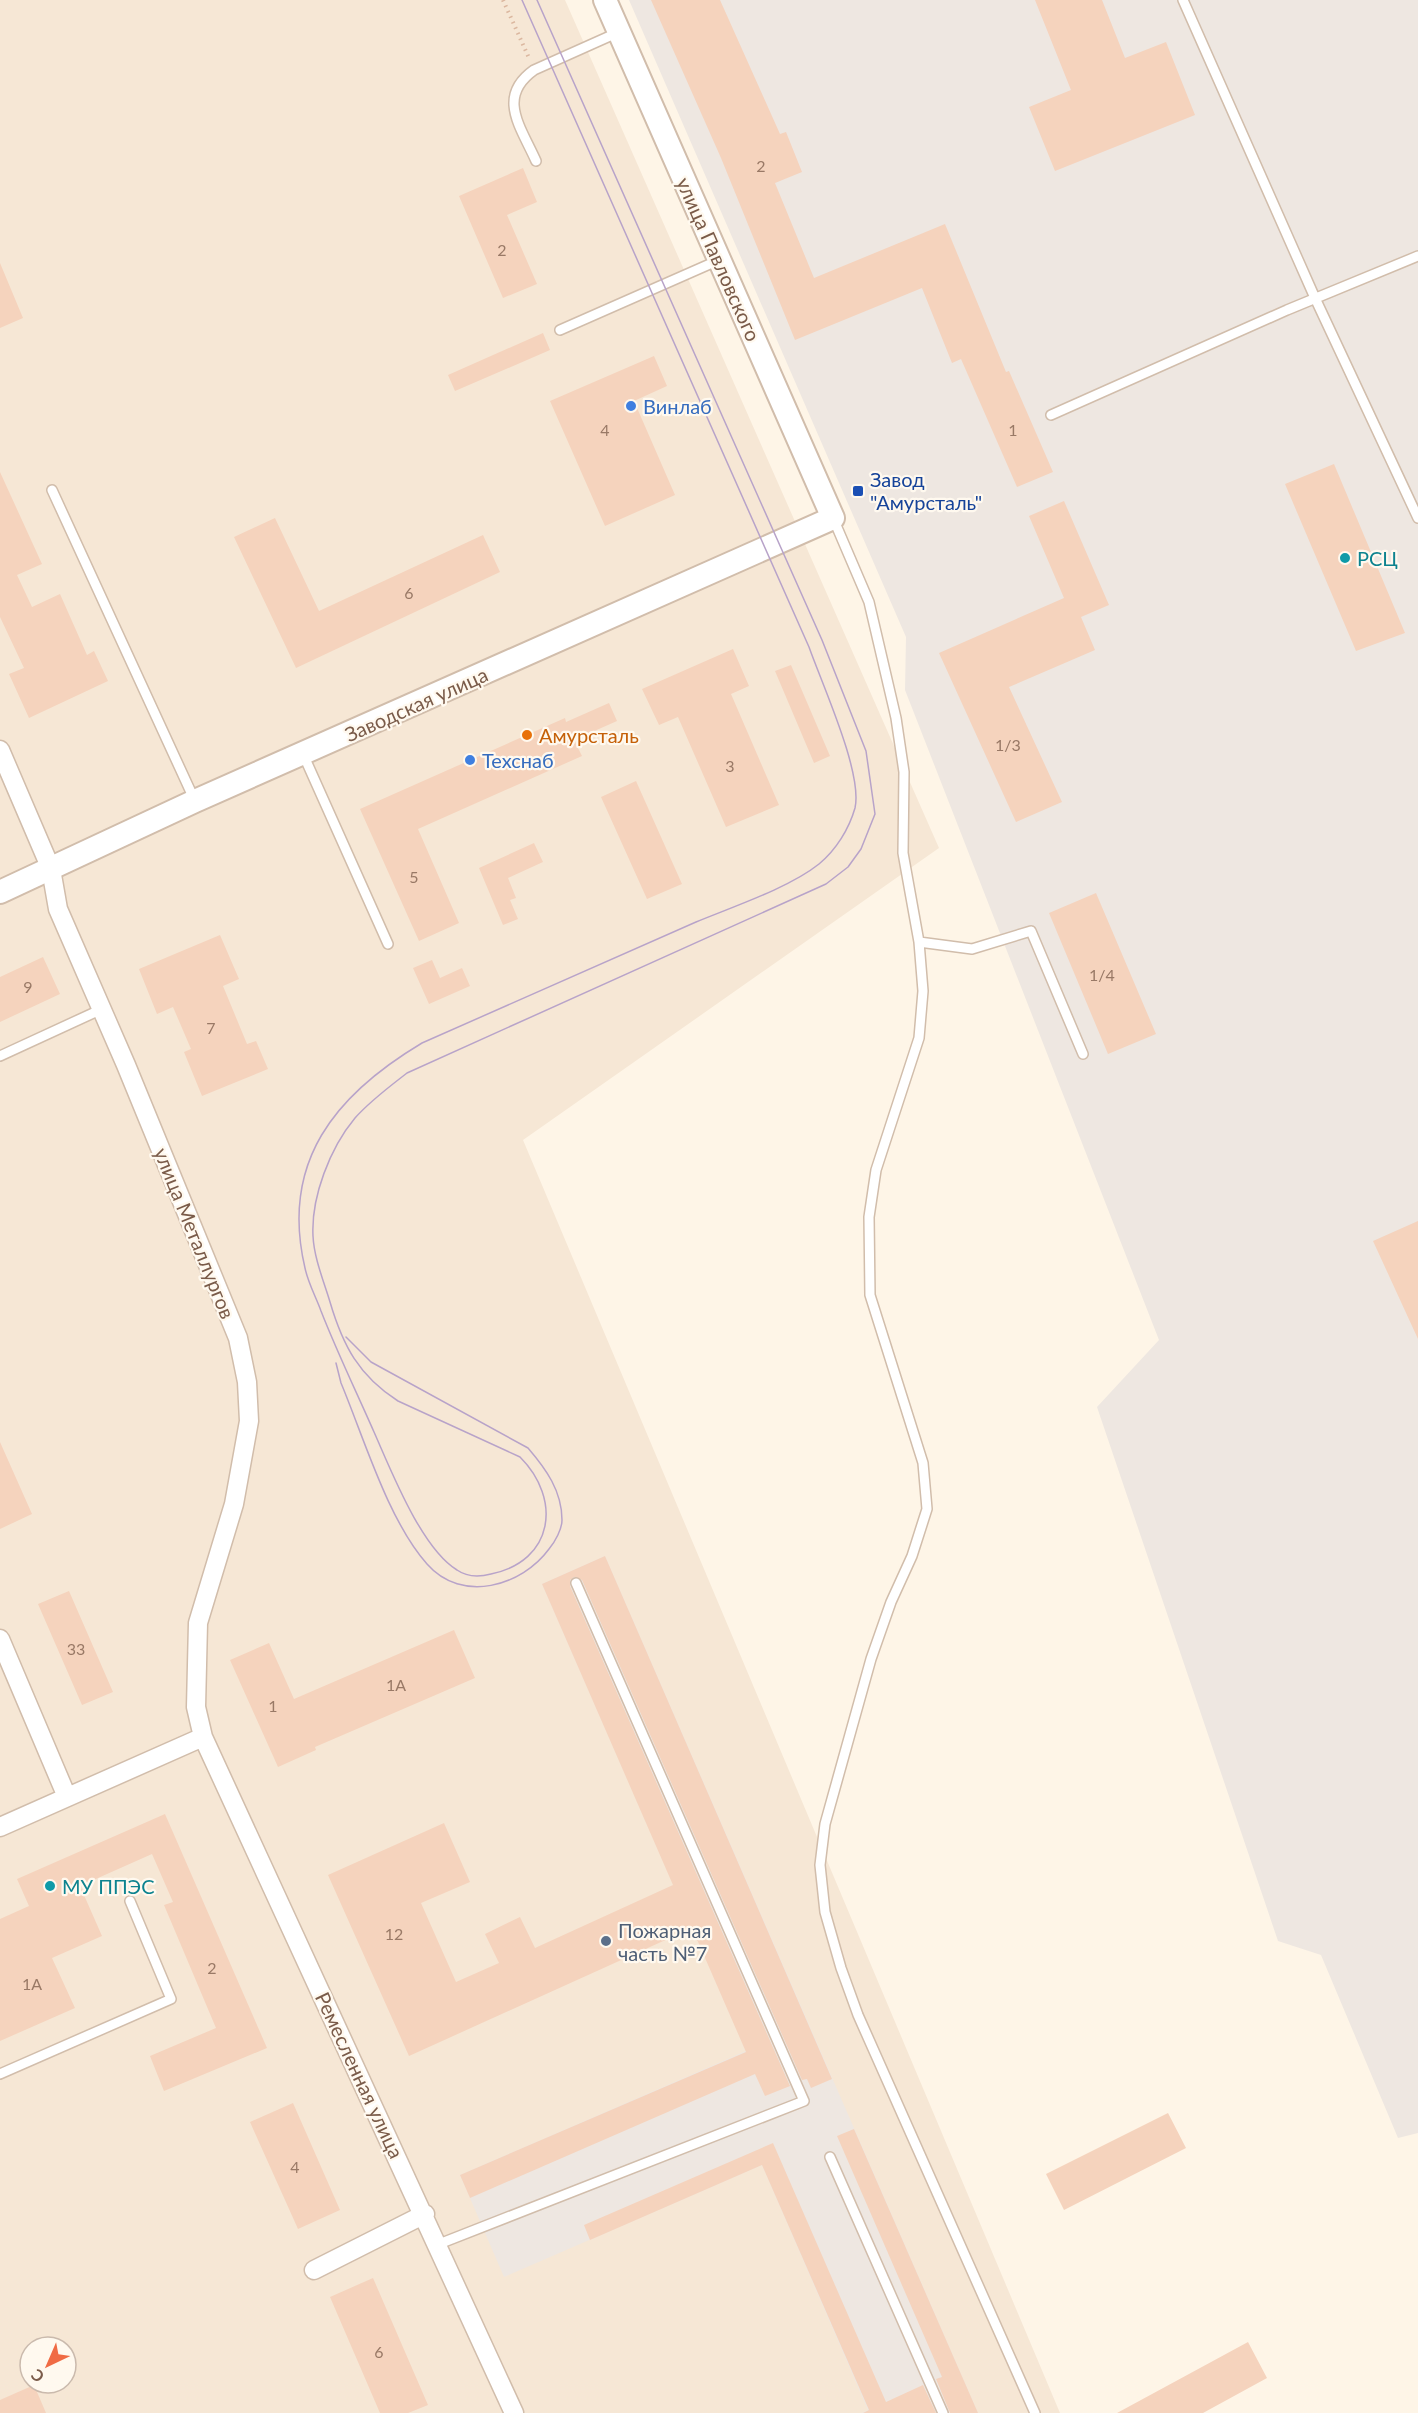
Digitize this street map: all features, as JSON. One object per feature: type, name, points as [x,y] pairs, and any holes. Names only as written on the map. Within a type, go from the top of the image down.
[{"type":"street","name":"улица Павловского","points":[[605,0],[833,518]]},
{"type":"street","name":"Заводская улица","points":[[0,892],[195,801],[833,518]]},
{"type":"street","name":"улица Металлургов","points":[[0,750],[51,869],[58,909],[102,1009],[238,1338],[248,1382],[249,1420],[238,1485],[198,1623],[196,1707],[203,1737]]},
{"type":"street","points":[[0,1639],[67,1797]]},
{"type":"street","points":[[0,1827],[203,1737]]},
{"type":"street","name":"Ремесленная улица","points":[[203,1737],[425,2214],[514,2413]]},
{"type":"street","points":[[314,2270],[425,2214]]},
{"type":"lane","points":[[1183,0],[1315,298],[1418,518]]},
{"type":"lane","points":[[536,161],[513,108],[513,92],[521,79],[534,70],[619,32]]},
{"type":"lane","points":[[1051,415],[1315,298],[1418,256]]},
{"type":"lane","points":[[560,330],[719,260]]},
{"type":"lane","points":[[52,490],[195,801]]},
{"type":"lane","points":[[833,518],[869,602],[896,718],[904,772],[903,853],[919,942],[923,991],[918,1038],[876,1170],[869,1217],[870,1295],[923,1463],[927,1509],[912,1556],[891,1602],[871,1659],[825,1824],[820,1865],[825,1912],[841,1968],[858,2015],[1035,2413]]},
{"type":"lane","points":[[303,754],[388,944]]},
{"type":"lane","points":[[919,942],[972,949],[1031,931],[1083,1054]]},
{"type":"lane","points":[[0,1056],[102,1009]]},
{"type":"lane","points":[[438,2244],[804,2101],[576,1583]]},
{"type":"lane","points":[[0,2074],[171,1999],[130,1901]]},
{"type":"lane","points":[[830,2157],[943,2413]]},
{"type":"path","points":[[503,0],[534,70]]},
{"type":"shaded area","points":[[0,0],[565,0],[939,848],[523,1140],[1060,2413],[0,2413]]},
{"type":"shaded area","points":[[629,0],[1418,0],[1418,2133],[1398,2138],[1321,1955],[1278,1941],[1097,1407],[1159,1340],[905,690],[906,637]]},
{"type":"shaded area","points":[[605,1556],[978,2413],[862,2413],[868,2410],[762,2165],[504,2277],[460,2175],[746,2051],[542,1584]]},
{"type":"building","points":[[651,0],[720,0],[780,134],[786,132],[802,172],[775,183],[814,278],[945,224],[1006,372],[1009,371],[1053,472],[1017,487],[961,359],[952,363],[922,288],[795,340],[721,158]]},
{"type":"building","points":[[1035,0],[1102,0],[1125,58],[1166,42],[1195,115],[1055,171],[1029,107],[1071,90]]},
{"type":"building","points":[[523,168],[537,202],[507,215],[537,284],[503,298],[459,196]]},
{"type":"building","points":[[0,263],[23,318],[0,328]]},
{"type":"building","points":[[543,333],[550,350],[455,391],[448,375]]},
{"type":"building","points":[[654,356],[667,386],[634,401],[675,495],[605,526],[550,401]]},
{"type":"building","name":"РСЦ","points":[[1334,464],[1405,633],[1356,651],[1285,484]]},
{"type":"building","points":[[0,472],[42,564],[17,575],[32,607],[60,594],[87,655],[94,651],[108,681],[29,718],[9,674],[24,668],[0,617]]},
{"type":"building","points":[[1064,501],[1109,605],[1081,617],[1095,650],[1009,687],[1062,802],[1016,822],[939,653],[1064,598],[1029,516]]},
{"type":"building","points":[[275,518],[319,611],[483,535],[500,572],[296,668],[234,537]]},
{"type":"building","points":[[733,649],[749,686],[731,694],[779,805],[726,827],[678,717],[659,725],[642,689]]},
{"type":"building","points":[[791,665],[830,756],[814,763],[775,671]]},
{"type":"building","points":[[609,703],[617,721],[574,740],[582,756],[418,829],[459,923],[419,941],[360,809],[565,718],[566,722]]},
{"type":"building","points":[[636,781],[682,884],[647,899],[601,797]]},
{"type":"building","points":[[534,843],[543,862],[508,878],[516,898],[510,900],[518,919],[503,925],[479,868]]},
{"type":"building","points":[[1096,893],[1156,1034],[1108,1054],[1049,913]]},
{"type":"building","points":[[220,935],[239,979],[223,986],[247,1044],[256,1041],[268,1069],[202,1096],[184,1052],[191,1049],[173,1007],[157,1014],[139,969]]},
{"type":"building","points":[[43,957],[60,994],[0,1022],[0,977]]},
{"type":"building","points":[[432,960],[440,978],[462,968],[470,986],[429,1004],[413,968]]},
{"type":"building","points":[[1418,1221],[1418,1339],[1373,1241]]},
{"type":"building","points":[[0,1442],[32,1514],[0,1529]]},
{"type":"building","points":[[605,1556],[832,2079],[811,2088],[807,2079],[802,2080],[582,1580],[574,1577],[570,1580],[570,1586],[790,2086],[765,2096],[755,2074],[470,2198],[460,2175],[746,2052],[692,1928],[409,2056],[328,1875],[444,1823],[470,1882],[421,1903],[456,1982],[499,1963],[485,1934],[520,1917],[535,1948],[673,1885],[542,1584]]},
{"type":"building","points":[[69,1591],[113,1692],[82,1705],[38,1604]]},
{"type":"building","points":[[454,1630],[475,1678],[315,1747],[316,1750],[278,1767],[230,1660],[269,1643],[294,1699]]},
{"type":"building","points":[[165,1814],[267,2048],[164,2091],[150,2056],[216,2028],[164,1905],[173,1902],[152,1854],[80,1886],[102,1936],[52,1958],[75,2008],[0,2041],[0,1919],[29,1906],[17,1879]]},
{"type":"building","points":[[293,2103],[340,2210],[298,2229],[250,2122]]},
{"type":"building","points":[[1168,2113],[1186,2148],[1064,2210],[1046,2174]]},
{"type":"building","points":[[854,2129],[978,2413],[950,2413],[936,2379],[942,2377],[837,2136]]},
{"type":"building","points":[[773,2143],[886,2402],[923,2385],[936,2413],[863,2413],[869,2410],[762,2165],[590,2240],[584,2225]]},
{"type":"building","points":[[373,2278],[428,2405],[408,2413],[380,2413],[330,2297]]},
{"type":"building","points":[[1248,2342],[1267,2378],[1203,2413],[1117,2413]]},
{"type":"building","points":[[18,2392],[18,2395],[38,2395],[46,2413],[0,2413],[0,2400]]},
{"type":"tram line","points":[[522,0],[809,647],[840,728],[853,773],[856,793],[855,808],[841,839],[831,852],[807,873],[760,896],[422,1043],[391,1063],[364,1085],[340,1109],[322,1135],[308,1164],[300,1195],[299,1230],[308,1279],[389,1466],[419,1527],[444,1559],[457,1570],[478,1576],[512,1567],[528,1556],[539,1542],[545,1526],[546,1509],[542,1491],[520,1457],[398,1401],[373,1381],[354,1359],[335,1318],[317,1261],[313,1236],[315,1205],[330,1158],[355,1118],[407,1073],[826,884],[848,867],[861,849],[875,814],[866,751],[822,640],[537,0]]},
{"type":"tram line","points":[[336,1363],[341,1383],[389,1502],[400,1525],[427,1564],[441,1576],[457,1584],[474,1587],[508,1581],[537,1562],[558,1535],[562,1524],[561,1509],[552,1481],[528,1448],[371,1362],[346,1337]]},
{"type":"place","name":"Винлаб","points":[[631,406]]},
{"type":"place","name":"Завод \"Амурсталь\"","points":[[858,491]]},
{"type":"place","name":"РСЦ","points":[[1345,558]]},
{"type":"place","name":"Амурсталь","points":[[527,735]]},
{"type":"place","name":"Техснаб","points":[[470,760]]},
{"type":"place","name":"МУ ППЭС","points":[[50,1886]]},
{"type":"place","name":"Пожарная часть №7","points":[[606,1941]]}]
